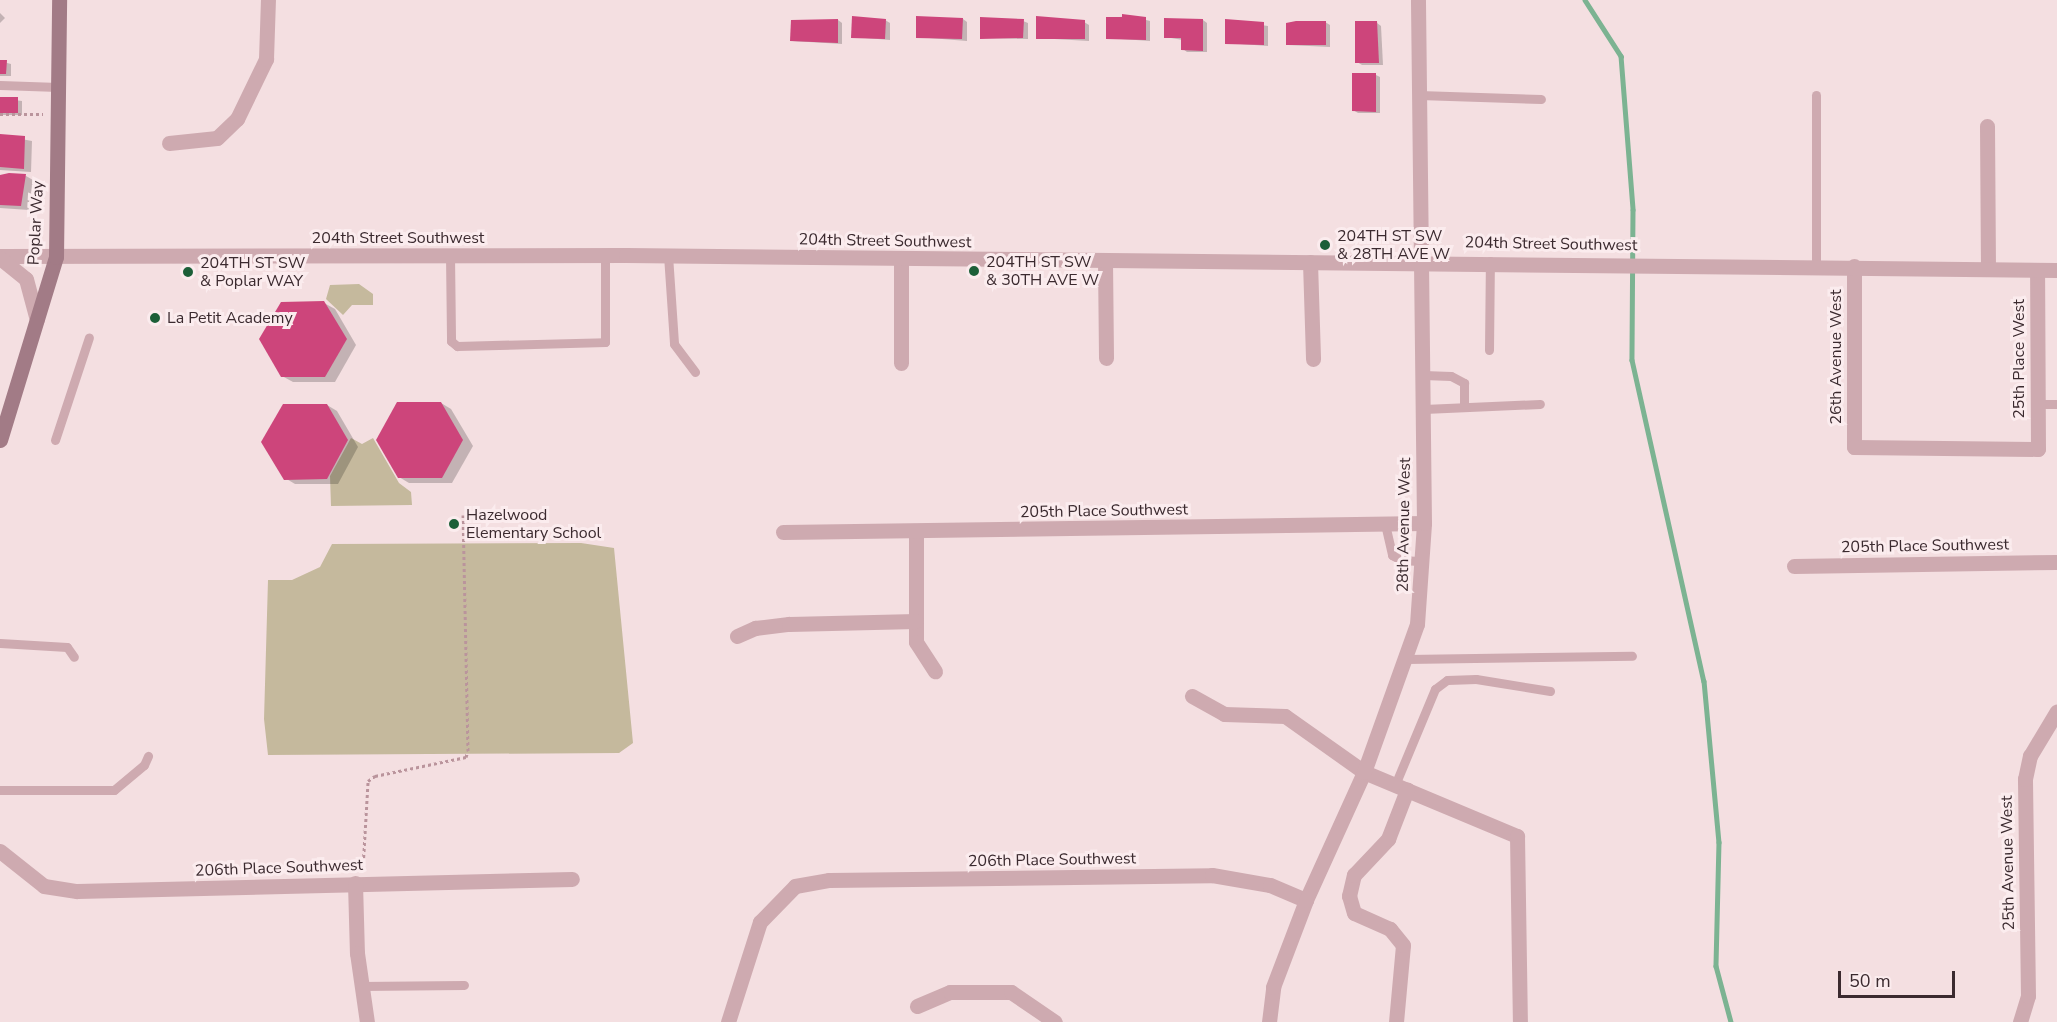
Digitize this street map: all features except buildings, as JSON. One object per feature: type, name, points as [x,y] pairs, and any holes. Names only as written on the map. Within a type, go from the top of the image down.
[{"type":"main road","name":"Poplar Way","points":[[0,440],[56,257],[59,0]]},
{"type":"street","points":[[169,143],[217,138],[237,119],[266,59],[268,0]]},
{"type":"street","name":"28th Avenue West","points":[[1269,1022],[1273,987],[1306,900],[1364,772],[1407,659],[1417,624],[1424,523],[1418,0]]},
{"type":"street","points":[[1987,126],[1988,268]]},
{"type":"street","name":"204th Street Southwest","points":[[0,257],[668,255],[1105,261],[1490,261],[2057,270]]},
{"type":"street","points":[[0,257],[26,279],[37,320]]},
{"type":"street","points":[[901,259],[901,363]]},
{"type":"street","points":[[1105,261],[1106,358]]},
{"type":"street","points":[[1310,262],[1313,359]]},
{"type":"street","name":"26th Avenue West","points":[[1854,266],[1854,447],[2038,448]]},
{"type":"street","name":"25th Place West","points":[[2037,270],[2038,448]]},
{"type":"street","name":"205th Place Southwest","points":[[783,532],[1424,523]]},
{"type":"street","points":[[916,531],[916,642],[935,671]]},
{"type":"street","name":"205th Place Southwest","points":[[1794,566],[2057,562]]},
{"type":"street","points":[[737,636],[755,628],[789,624],[916,621]]},
{"type":"street","points":[[1192,696],[1224,714],[1284,716],[1364,772],[1517,836],[1520,1022]]},
{"type":"street","name":"25th Avenue West","points":[[2020,1022],[2028,996],[2025,780],[2030,756],[2057,711]]},
{"type":"street","points":[[1396,1022],[1403,945],[1390,929],[1354,913],[1349,896],[1354,875],[1388,839],[1401,787]]},
{"type":"street","name":"206th Place Southwest","points":[[0,851],[44,886],[56,890],[572,879]]},
{"type":"street","name":"206th Place Southwest","points":[[728,1022],[760,921],[795,886],[829,880],[1212,875],[1270,885],[1306,900]]},
{"type":"street","points":[[355,884],[360,986],[367,1022]]},
{"type":"street","points":[[917,1006],[950,992],[1011,992],[1055,1022]]},
{"type":"lane","points":[[0,85],[57,87]]},
{"type":"lane","points":[[1419,95],[1542,99]]},
{"type":"lane","points":[[1815,95],[1815,266]]},
{"type":"lane","points":[[450,255],[451,341],[457,346],[605,342],[605,255]]},
{"type":"lane","points":[[668,255],[674,344],[695,372]]},
{"type":"lane","points":[[1489,350],[1490,261]]},
{"type":"lane","points":[[55,440],[89,337]]},
{"type":"lane","points":[[1423,375],[1451,376],[1464,383],[1464,407]]},
{"type":"lane","points":[[1424,409],[1540,404]]},
{"type":"lane","points":[[2038,405],[2057,404]]},
{"type":"lane","points":[[1385,524],[1392,555],[1401,560],[1423,561]]},
{"type":"lane","points":[[0,643],[67,647],[74,657]]},
{"type":"lane","points":[[1407,659],[1632,656]]},
{"type":"lane","points":[[1401,787],[1436,689],[1447,680],[1476,679],[1550,691]]},
{"type":"lane","points":[[0,790],[114,790],[144,765],[148,756]]},
{"type":"lane","points":[[360,986],[464,985]]},
{"type":"path","points":[[0,114],[43,114]]},
{"type":"path","points":[[355,884],[363,874],[368,781],[375,776],[466,757],[468,751],[463,515]]},
{"type":"shaded area","points":[[359,284],[373,294],[373,305],[352,305],[343,315],[326,299],[330,285]]},
{"type":"shaded area","points":[[351,438],[362,444],[373,438],[399,483],[411,492],[412,505],[331,506],[330,476]]},
{"type":"shaded area","points":[[581,543],[614,548],[633,743],[619,753],[268,755],[264,719],[268,580],[292,580],[320,567],[332,544]]},
{"type":"waterway","points":[[1585,0],[1621,56],[1633,210],[1632,360],[1704,681],[1719,842],[1716,966],[1731,1022]]},
{"type":"place","name":"204TH ST SW & 28TH AVE W","points":[[1325,245]]},
{"type":"place","name":"204TH ST SW & 30TH AVE W","points":[[974,271]]},
{"type":"place","name":"204TH ST SW & Poplar WAY","points":[[188,272]]},
{"type":"place","name":"La Petit Academy","points":[[155,318]]},
{"type":"place","name":"Hazelwood Elementary School","points":[[454,524]]}]
